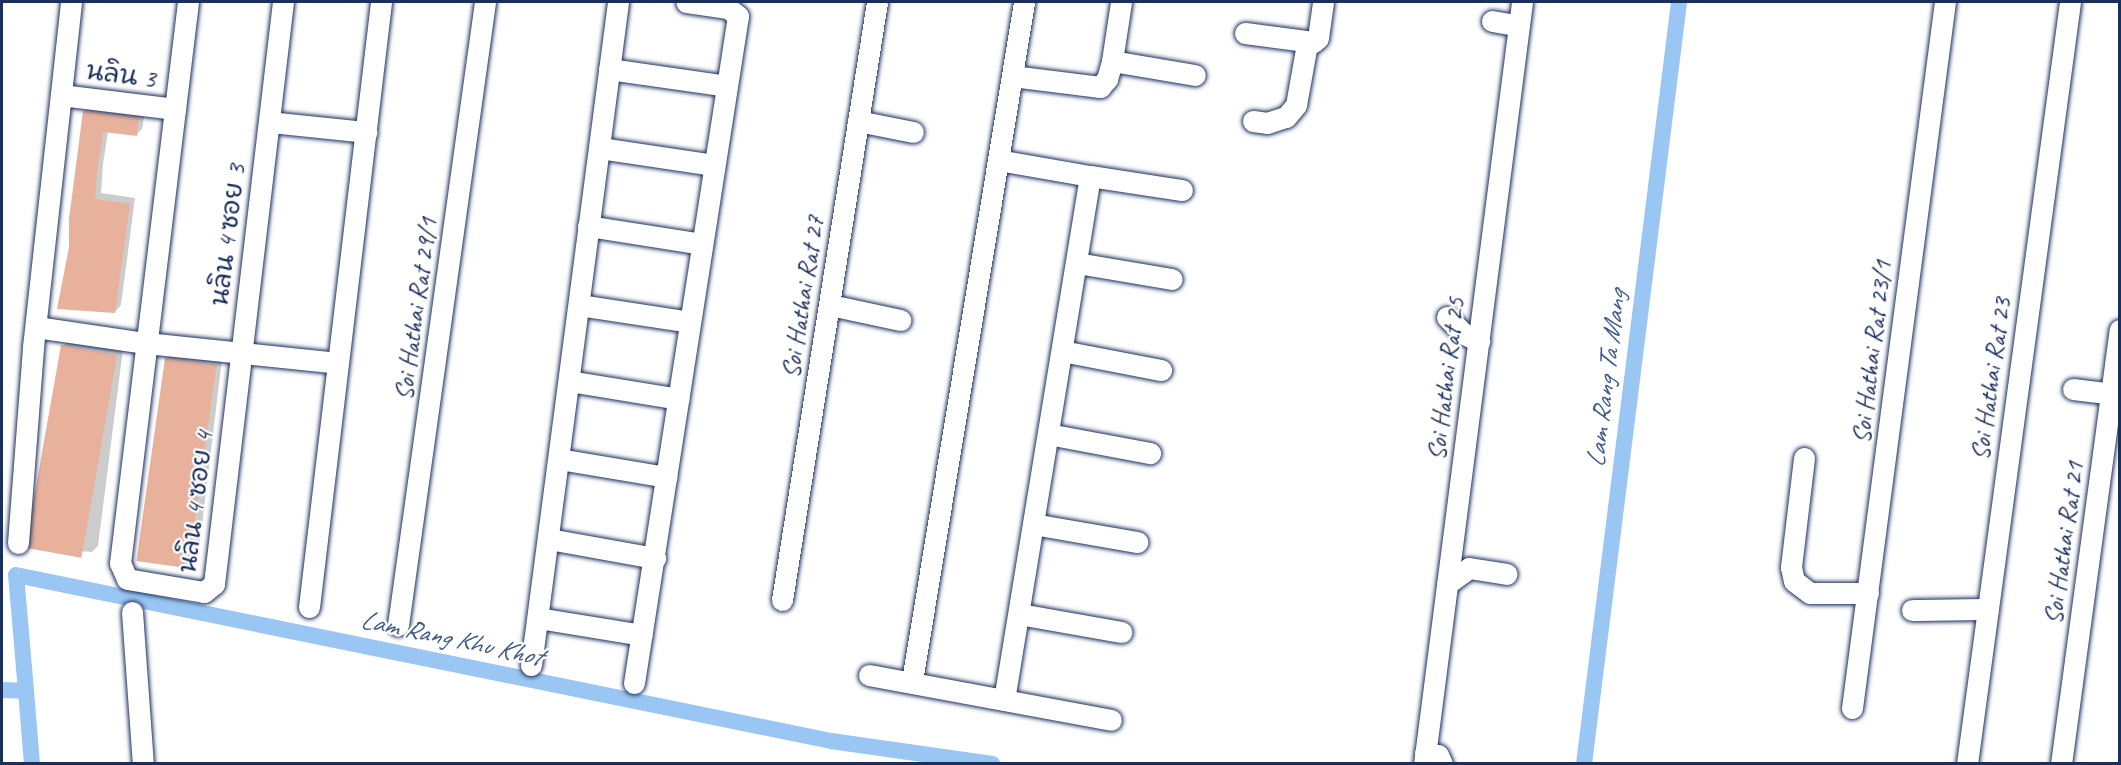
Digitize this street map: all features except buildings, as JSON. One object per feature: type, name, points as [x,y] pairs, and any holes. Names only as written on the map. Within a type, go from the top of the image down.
[{"type":"street","points":[[18,543],[36,327],[71,2]]},
{"type":"street","points":[[146,344],[188,2]]},
{"type":"street","name":"นลิน 4 ซอย 3","points":[[241,354],[283,2]]},
{"type":"street","points":[[309,607],[381,2]]},
{"type":"street","name":"Soi Hathai Rat 29/1","points":[[398,625],[485,2]]},
{"type":"street","points":[[531,665],[618,2]]},
{"type":"street","points":[[634,683],[656,558],[737,13],[728,8],[686,2]]},
{"type":"street","name":"Soi Hathai Rat 27","points":[[782,600],[877,2]]},
{"type":"street","points":[[912,681],[1024,2]]},
{"type":"street","points":[[1012,76],[1094,89],[1104,84],[1112,61],[1121,2]]},
{"type":"street","points":[[1245,33],[1307,44],[1318,38],[1323,2]]},
{"type":"street","name":"Soi Hathai Rat 25","points":[[1430,760],[1447,584],[1522,2]]},
{"type":"street","name":"Soi Hathai Rat 23/1","points":[[1852,708],[1945,2]]},
{"type":"street","name":"Soi Hathai Rat 23","points":[[1967,764],[2070,2]]},
{"type":"street","points":[[1492,21],[1518,26]]},
{"type":"street","points":[[1253,121],[1267,123],[1286,117],[1296,105],[1307,44]]},
{"type":"street","points":[[1112,61],[1195,75]]},
{"type":"street","points":[[609,69],[727,86]]},
{"type":"street","name":"นลิน 3","points":[[61,95],[175,109]]},
{"type":"street","points":[[858,121],[913,132]]},
{"type":"street","points":[[269,122],[366,132]]},
{"type":"street","points":[[600,148],[714,165]]},
{"type":"street","points":[[998,160],[1182,190]]},
{"type":"street","points":[[1004,700],[1090,176]]},
{"type":"street","points":[[588,226],[702,244]]},
{"type":"street","points":[[1077,263],[1172,279]]},
{"type":"street","points":[[579,305],[690,322]]},
{"type":"street","points":[[830,305],[900,320]]},
{"type":"street","points":[[1447,317],[1464,334],[1479,341]]},
{"type":"street","points":[[36,327],[146,344],[338,363]]},
{"type":"street","name":"Soi Hathai Rat 21","points":[[2061,764],[2120,330]]},
{"type":"street","name":"นลิน 4 ซอย 4","points":[[146,344],[120,563],[127,579],[196,591],[212,590],[241,354]]},
{"type":"street","points":[[1062,351],[1161,370]]},
{"type":"street","points":[[569,381],[679,399]]},
{"type":"street","points":[[2073,388],[2111,394]]},
{"type":"street","points":[[1048,434],[1150,453]]},
{"type":"street","points":[[1804,458],[1791,567],[1794,581],[1800,590],[1810,593],[1868,593]]},
{"type":"street","points":[[559,459],[667,477]]},
{"type":"street","points":[[1033,524],[1137,542]]},
{"type":"street","points":[[549,539],[656,558]]},
{"type":"street","points":[[1453,540],[1464,552],[1469,568]]},
{"type":"street","points":[[1447,584],[1469,568],[1507,574]]},
{"type":"street","points":[[1912,610],[1988,609]]},
{"type":"street","points":[[132,612],[143,764]]},
{"type":"street","points":[[1019,614],[1121,632]]},
{"type":"street","points":[[538,618],[642,635]]},
{"type":"street","points":[[869,675],[912,681],[1111,720]]},
{"type":"waterway","name":"Lam Rang Ta Mang","points":[[1584,764],[1679,2]]},
{"type":"waterway","name":"Lam Rang Khu Khot","points":[[26,691],[16,575],[831,741],[992,764]]},
{"type":"waterway","points":[[2,690],[26,691],[32,764]]}]
